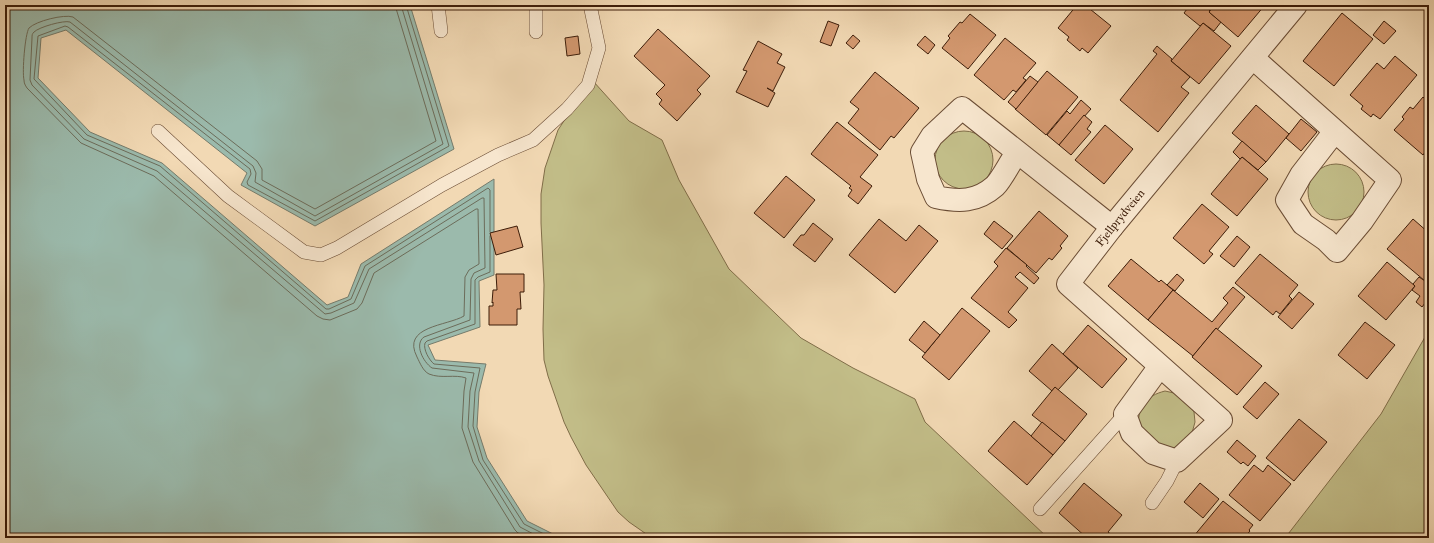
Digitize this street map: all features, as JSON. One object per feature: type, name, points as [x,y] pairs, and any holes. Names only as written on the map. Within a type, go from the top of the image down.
[{"type":"street","name":"Fjellprydveien","points":[[1176,461],[1221,420],[1068,284],[1112,227],[1296,5]]},
{"type":"street","points":[[1253,58],[1335,131],[1390,180],[1362,221],[1337,251],[1326,240],[1303,224],[1287,200],[1301,175],[1335,131]]},
{"type":"street","points":[[1017,152],[996,185],[978,198],[953,201],[936,196],[928,179],[922,152],[932,136],[962,108],[1112,227]]},
{"type":"street","points":[[1160,366],[1125,414],[1132,433],[1153,453],[1176,461]]},
{"type":"lane","points":[[438,5],[440,31]]},
{"type":"lane","points":[[536,5],[536,32]]},
{"type":"lane","points":[[158,131],[228,196],[304,252],[321,255],[337,248],[449,181],[498,155],[533,140],[567,109],[588,86],[599,48],[590,5]]},
{"type":"lane","points":[[1040,509],[1125,414]]},
{"type":"lane","name":"Fjellprydveien","points":[[1152,503],[1167,481],[1176,461]]},
{"type":"shaded area","points":[[593,81],[629,121],[662,140],[679,180],[729,269],[801,338],[853,368],[915,399],[925,422],[1048,538],[652,538],[629,522],[618,512],[586,465],[571,437],[564,422],[544,360],[544,285],[541,194],[545,168],[558,130],[577,101]]},
{"type":"shaded area","points":[[964,131],[975,133],[988,144],[991,149],[993,160],[991,171],[980,184],[975,187],[964,189],[953,187],[940,176],[937,171],[935,160],[937,149],[948,136],[953,133]]},
{"type":"shaded area","points":[[1330,164],[1342,164],[1352,168],[1360,176],[1364,186],[1364,198],[1360,208],[1352,216],[1342,220],[1330,220],[1320,216],[1312,208],[1308,198],[1308,186],[1312,176],[1320,168]]},
{"type":"shaded area","points":[[1429,330],[1429,538],[1285,538],[1381,414]]},
{"type":"shaded area","points":[[1165,391],[1174,393],[1189,403],[1194,412],[1195,422],[1192,433],[1177,447],[1166,449],[1156,447],[1138,425],[1140,412],[1145,402],[1158,393]]},
{"type":"water","points":[[5,5],[410,5],[454,149],[315,226],[241,185],[247,173],[66,30],[41,38],[38,78],[90,132],[162,163],[327,305],[348,297],[361,264],[494,179],[494,275],[479,281],[480,327],[428,345],[435,360],[486,364],[479,392],[477,427],[487,458],[527,521],[561,538],[5,538]]},
{"type":"building","points":[[1077,5],[1085,5],[1111,26],[1088,53],[1082,48],[1080,51],[1067,40],[1069,37],[1058,28]]},
{"type":"building","points":[[1190,5],[1204,5],[1210,11],[1209,12],[1221,22],[1214,31],[1203,23],[1200,26],[1184,13]]},
{"type":"building","points":[[1215,5],[1265,5],[1238,37],[1209,12]]},
{"type":"building","points":[[1342,13],[1373,39],[1334,86],[1303,61]]},
{"type":"building","points":[[970,14],[996,35],[968,69],[942,48],[950,38],[948,36],[960,22],[962,23]]},
{"type":"building","points":[[828,21],[839,25],[831,46],[820,42]]},
{"type":"building","points":[[1384,21],[1396,31],[1384,44],[1373,35]]},
{"type":"building","points":[[1203,23],[1231,46],[1199,84],[1171,61]]},
{"type":"building","points":[[658,29],[710,76],[697,90],[701,94],[677,121],[659,104],[662,100],[656,94],[665,85],[634,56]]},
{"type":"building","points":[[853,35],[860,41],[853,49],[846,43]]},
{"type":"building","points":[[578,36],[580,54],[567,56],[565,38]]},
{"type":"building","points":[[925,36],[935,45],[928,54],[917,45]]},
{"type":"building","points":[[1005,38],[1036,63],[1023,78],[1026,80],[1016,92],[1013,90],[1004,100],[974,75]]},
{"type":"building","points":[[758,41],[782,54],[777,63],[785,67],[773,91],[767,88],[775,93],[768,107],[736,92],[747,71],[743,70]]},
{"type":"building","points":[[1157,46],[1172,59],[1171,61],[1190,77],[1181,87],[1189,93],[1158,132],[1120,100],[1157,54],[1153,51]]},
{"type":"building","points":[[1395,56],[1417,75],[1380,119],[1373,114],[1371,117],[1361,109],[1363,106],[1350,95],[1377,63],[1384,69]]},
{"type":"building","points":[[1047,71],[1078,97],[1046,135],[1015,109]]},
{"type":"building","points":[[875,72],[919,108],[894,138],[891,136],[880,150],[848,123],[859,109],[850,102]]},
{"type":"building","points":[[1030,76],[1038,82],[1016,109],[1008,102]]},
{"type":"building","points":[[1423,97],[1429,103],[1429,147],[1423,155],[1394,130],[1404,119],[1402,117],[1410,107],[1413,109]]},
{"type":"building","points":[[1081,100],[1091,109],[1059,145],[1047,135],[1067,111],[1070,114]]},
{"type":"building","points":[[1256,105],[1289,134],[1266,162],[1232,133]]},
{"type":"building","points":[[1084,115],[1092,122],[1087,129],[1091,132],[1071,155],[1059,145]]},
{"type":"building","points":[[1301,119],[1317,132],[1301,151],[1286,138]]},
{"type":"building","points":[[837,122],[878,155],[860,177],[872,186],[858,204],[848,196],[852,190],[849,188],[851,186],[811,154]]},
{"type":"building","points":[[1105,125],[1133,149],[1104,184],[1075,160]]},
{"type":"building","points":[[1242,141],[1266,162],[1258,170],[1242,157],[1240,159],[1233,152]]},
{"type":"building","points":[[1242,157],[1268,179],[1237,216],[1211,194]]},
{"type":"building","points":[[786,176],[815,200],[784,238],[754,213]]},
{"type":"building","points":[[1202,204],[1229,227],[1209,251],[1213,254],[1204,264],[1173,238]]},
{"type":"building","points":[[1039,211],[1068,236],[1060,246],[1062,248],[1052,260],[1049,258],[1036,273],[1007,248]]},
{"type":"building","points":[[879,219],[906,241],[919,225],[938,241],[895,293],[849,255]]},
{"type":"building","points":[[1413,219],[1429,233],[1429,276],[1425,281],[1387,249]]},
{"type":"building","points":[[994,221],[1013,236],[1002,249],[984,234]]},
{"type":"building","points":[[813,223],[833,239],[815,262],[793,245],[801,235],[804,235]]},
{"type":"building","points":[[517,226],[523,247],[496,255],[490,233]]},
{"type":"building","points":[[1237,236],[1250,247],[1234,267],[1220,256]]},
{"type":"building","points":[[1006,248],[1027,265],[1026,266],[1039,278],[1034,284],[1020,272],[1015,277],[1028,288],[1008,312],[1017,320],[1009,328],[971,298],[998,266],[994,262]]},
{"type":"building","points":[[1260,254],[1298,285],[1289,296],[1292,299],[1280,314],[1276,311],[1273,315],[1235,283]]},
{"type":"building","points":[[1131,259],[1159,282],[1161,280],[1173,290],[1148,320],[1108,286]]},
{"type":"building","points":[[1387,262],[1415,286],[1386,320],[1358,296]]},
{"type":"building","points":[[496,274],[524,274],[524,292],[520,292],[521,309],[517,309],[517,325],[489,325],[489,306],[493,306],[493,290],[497,290]]},
{"type":"building","points":[[1177,274],[1184,280],[1175,291],[1167,285]]},
{"type":"building","points":[[1419,277],[1429,282],[1429,298],[1422,307],[1416,302],[1420,296],[1412,290],[1415,286],[1413,284]]},
{"type":"building","points":[[1233,287],[1245,297],[1217,330],[1216,328],[1193,356],[1148,320],[1173,290],[1212,322],[1228,303],[1223,298]]},
{"type":"building","points":[[1299,292],[1314,304],[1292,329],[1278,317]]},
{"type":"building","points":[[962,308],[990,331],[949,380],[922,357]]},
{"type":"building","points":[[924,321],[940,335],[925,353],[909,340]]},
{"type":"building","points":[[1365,322],[1395,345],[1367,379],[1338,355]]},
{"type":"building","points":[[1088,325],[1127,359],[1102,388],[1063,354]]},
{"type":"building","points":[[1216,328],[1262,366],[1237,395],[1192,357]]},
{"type":"building","points":[[1052,344],[1078,368],[1058,390],[1055,387],[1052,391],[1029,371]]},
{"type":"building","points":[[1265,382],[1279,394],[1257,419],[1243,407]]},
{"type":"building","points":[[1055,387],[1087,414],[1065,441],[1032,415]]},
{"type":"building","points":[[1299,419],[1327,442],[1294,481],[1266,458]]},
{"type":"building","points":[[1014,421],[1053,455],[1027,485],[988,451]]},
{"type":"building","points":[[1042,422],[1065,441],[1053,455],[1031,436]]},
{"type":"building","points":[[1237,440],[1256,456],[1248,466],[1243,462],[1241,464],[1227,452]]},
{"type":"building","points":[[1254,465],[1263,472],[1268,465],[1291,484],[1260,521],[1229,495]]},
{"type":"building","points":[[1084,483],[1122,515],[1108,532],[1116,538],[1087,538],[1059,513]]},
{"type":"building","points":[[1200,483],[1219,499],[1203,518],[1184,502]]},
{"type":"building","points":[[1223,501],[1253,525],[1249,530],[1250,531],[1244,538],[1194,538],[1193,537]]}]
